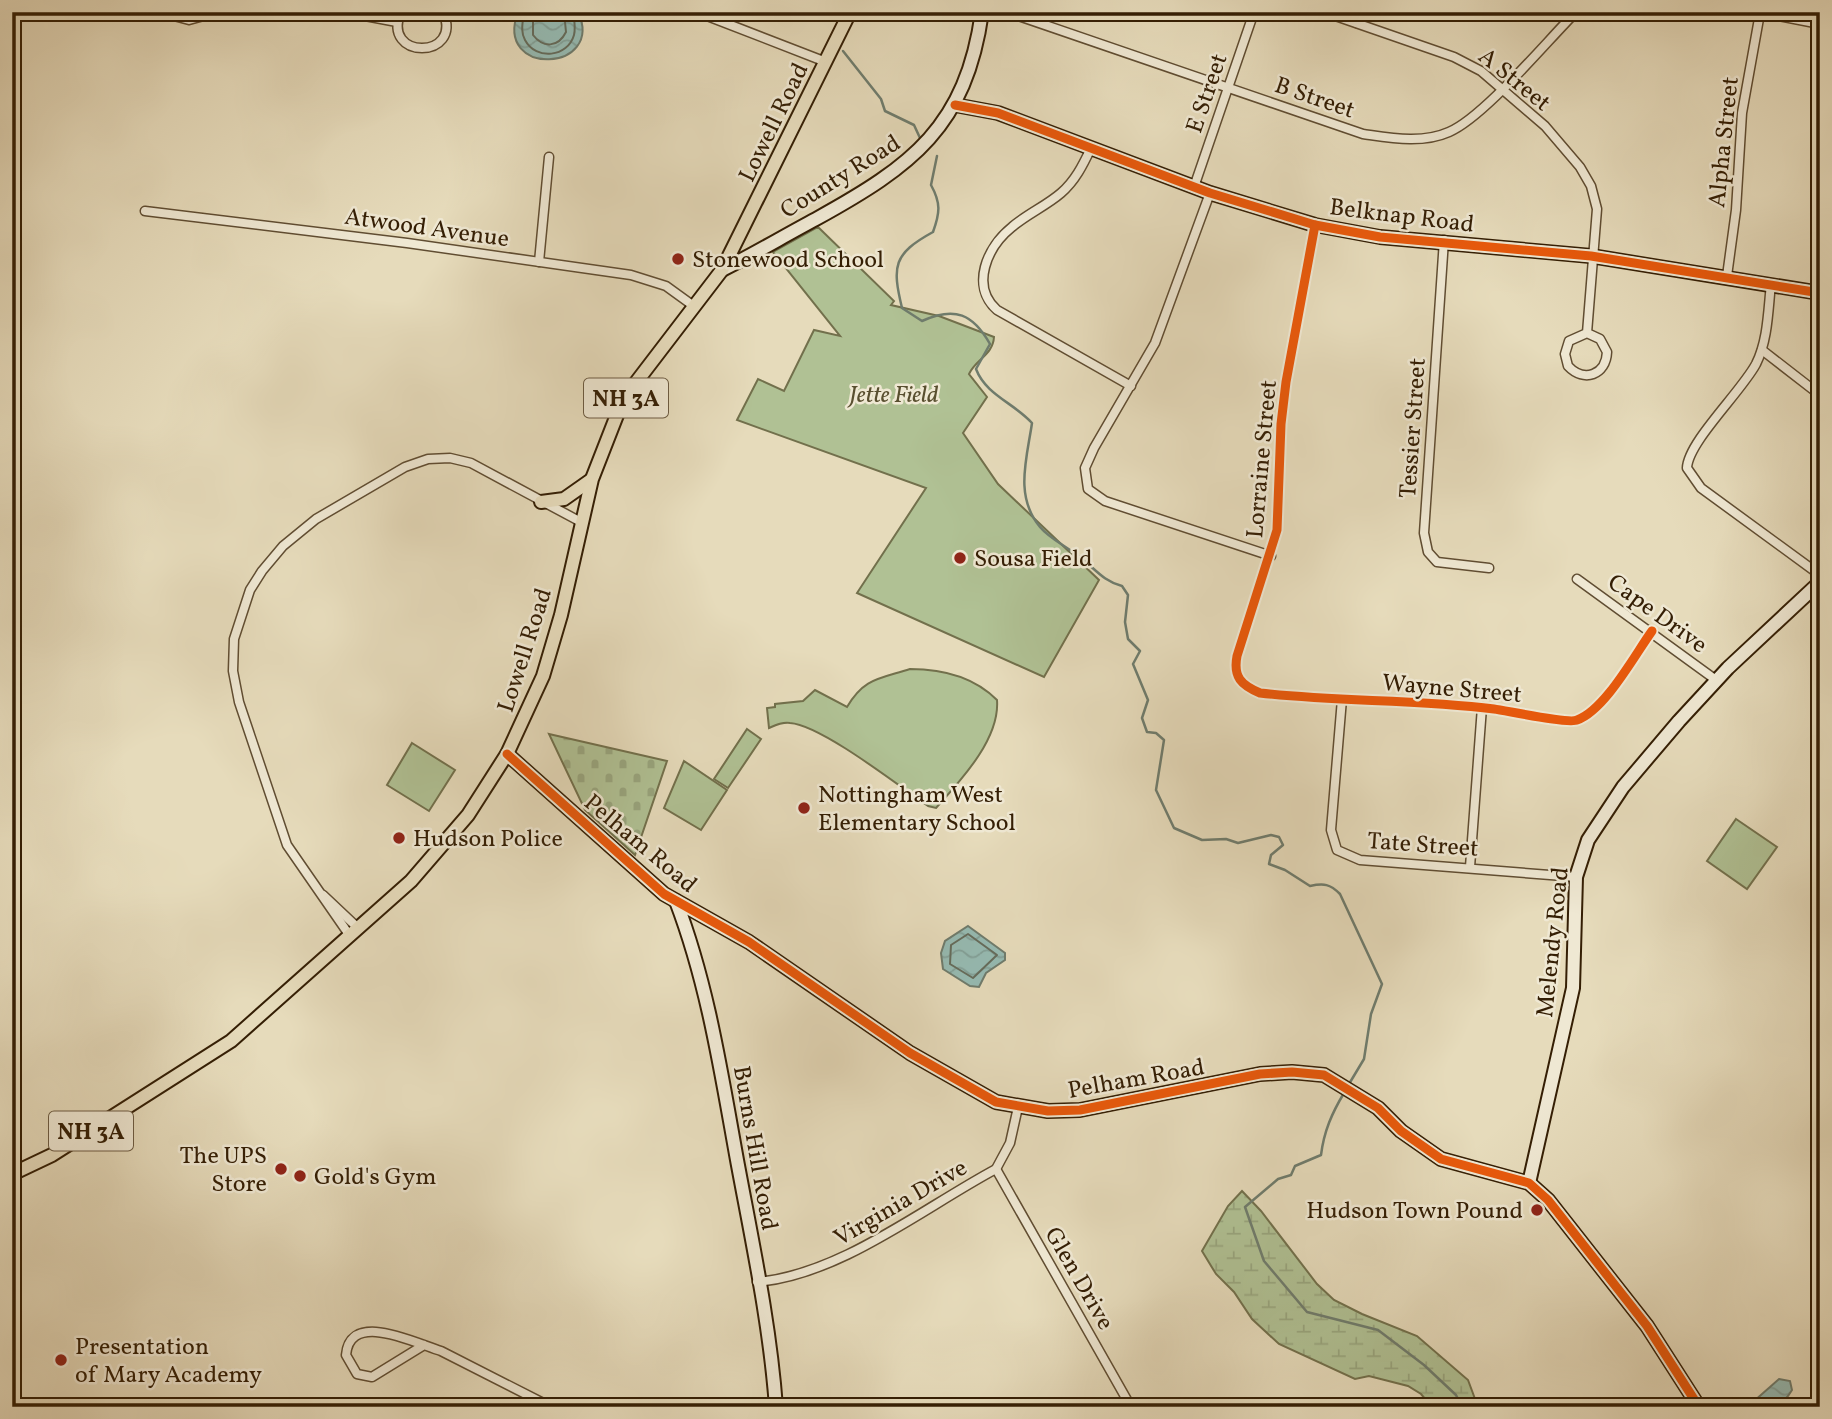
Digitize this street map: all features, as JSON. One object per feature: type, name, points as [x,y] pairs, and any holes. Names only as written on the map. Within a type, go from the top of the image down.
[{"type":"main road","name":"Lowell Road","points":[[12,1174],[52,1155],[219,1050],[411,881],[468,815],[507,754],[548,660],[602,448],[631,389],[722,270],[850,12]]},
{"type":"main road","points":[[541,502],[564,499],[592,479]]},
{"type":"street","points":[[159,12],[189,20],[218,12]]},
{"type":"street","points":[[344,12],[397,22]]},
{"type":"street","points":[[401,12],[397,22],[403,40],[411,47],[426,49],[439,42],[444,34],[446,24],[443,12]]},
{"type":"street","points":[[696,12],[826,62]]},
{"type":"street","name":"County Road","points":[[722,270],[885,178],[930,140],[955,105],[970,65],[982,12]]},
{"type":"street","name":"B Street","points":[[1007,12],[1363,134],[1406,139],[1427,138],[1448,132],[1477,112],[1576,12]]},
{"type":"street","name":"E Street","points":[[1194,187],[1254,12]]},
{"type":"street","name":"A Street","points":[[1324,12],[1468,63],[1502,87],[1545,126],[1587,176],[1597,209],[1591,256],[1587,334]]},
{"type":"street","points":[[1357,23],[1361,12]]},
{"type":"street","points":[[1759,13],[1820,24]]},
{"type":"street","name":"Alpha Street","points":[[1727,276],[1736,210],[1742,113],[1759,13]]},
{"type":"street","name":"Belknap Road","points":[[955,105],[998,113],[1210,193],[1315,225],[1380,237],[1444,240],[1591,256],[1820,293]]},
{"type":"street","points":[[1091,148],[1070,185],[1002,237],[986,264],[981,284],[984,294],[998,310],[1130,386]]},
{"type":"street","points":[[539,261],[549,157]]},
{"type":"street","points":[[1210,193],[1155,343],[1089,457],[1085,468],[1088,489],[1105,501],[1271,556]]},
{"type":"street","name":"Atwood Avenue","points":[[145,211],[539,261],[653,281],[676,291],[695,307]]},
{"type":"street","name":"Lorraine Street","points":[[1249,689],[1241,683],[1236,665],[1277,530],[1281,424],[1286,382],[1315,225]]},
{"type":"street","name":"Tessier Street","points":[[1444,240],[1424,533],[1428,552],[1437,562],[1489,568]]},
{"type":"street","points":[[1772,284],[1762,351],[1739,391],[1693,449],[1687,468],[1701,488],[1820,575]]},
{"type":"street","points":[[1587,334],[1594,335],[1605,345],[1607,360],[1599,372],[1585,376],[1568,366],[1564,354],[1574,337],[1587,334]]},
{"type":"street","points":[[1762,351],[1820,394]]},
{"type":"street","points":[[354,932],[332,914],[323,895],[292,854],[283,835],[239,702],[233,671],[234,639],[250,590],[268,562],[299,532],[418,462],[439,458],[461,460],[581,522]]},
{"type":"street","name":"Cape Drive","points":[[1577,579],[1716,680]]},
{"type":"street","name":"Melendy Road","points":[[1529,1183],[1573,988],[1576,877],[1588,840],[1610,804],[1716,680],[1820,582]]},
{"type":"street","name":"Wayne Street","points":[[1249,689],[1260,693],[1482,707],[1537,714],[1570,723],[1580,720],[1609,691],[1652,631]]},
{"type":"street","name":"Tate Street","points":[[1342,699],[1331,830],[1337,850],[1360,860],[1576,877]]},
{"type":"street","points":[[1470,867],[1482,707]]},
{"type":"street","points":[[1820,733],[1816,748],[1820,774]]},
{"type":"street","name":"Pelham Road","points":[[507,754],[644,877],[676,901],[749,942],[910,1053],[974,1093],[1018,1107],[1048,1111],[1091,1109],[1260,1074],[1292,1072],[1324,1075],[1356,1092],[1441,1159],[1529,1183],[1548,1200],[1647,1326],[1699,1407]]},
{"type":"street","name":"Burns Hill Road","points":[[676,901],[696,958],[709,1012],[757,1282],[776,1407]]},
{"type":"street","name":"Virginia Drive","points":[[757,1282],[800,1275],[839,1259],[996,1169],[1010,1143],[1018,1107]]},
{"type":"street","name":"Glen Drive","points":[[996,1169],[1131,1407]]},
{"type":"street","points":[[424,1346],[372,1377],[357,1374],[346,1355],[350,1340],[362,1331],[370,1330],[441,1351],[551,1407]]},
{"type":"green space","name":"Jette Field","points":[[818,227],[894,301],[891,305],[939,316],[994,337],[991,348],[969,374],[987,397],[963,433],[998,484],[1099,580],[1044,677],[857,593],[926,488],[737,420],[758,379],[784,391],[814,330],[840,336],[773,252]]},
{"type":"green space","points":[[910,669],[934,670],[956,676],[978,685],[997,700],[996,715],[986,744],[967,772],[936,808],[928,806],[821,734],[790,723],[769,728],[767,708],[775,707],[775,704],[803,701],[815,690],[847,707],[866,685]]},
{"type":"green space","points":[[747,729],[761,739],[728,788],[714,779]]},
{"type":"green space","points":[[549,734],[667,761],[635,855],[585,810]]},
{"type":"green space","points":[[412,743],[455,770],[429,811],[387,785]]},
{"type":"green space","points":[[684,761],[727,790],[701,830],[664,808]]},
{"type":"green space","points":[[1736,819],[1777,847],[1747,889],[1707,861]]},
{"type":"green space","points":[[1242,1191],[1261,1211],[1317,1284],[1334,1300],[1417,1336],[1468,1380],[1478,1407],[1432,1407],[1421,1394],[1408,1386],[1369,1376],[1355,1379],[1279,1344],[1252,1319],[1234,1292],[1216,1274],[1202,1251],[1228,1206]]},
{"type":"water","points":[[518,12],[578,12],[582,32],[577,47],[565,56],[549,59],[533,57],[521,48],[515,33]]},
{"type":"water","points":[[968,926],[1005,953],[1005,960],[986,973],[979,987],[970,986],[943,969],[941,953],[945,941]]},
{"type":"water","points":[[1779,1379],[1790,1381],[1792,1390],[1785,1400],[1777,1405],[1756,1407],[1753,1402]]},
{"type":"waterway","points":[[843,51],[881,99],[885,111],[914,125],[920,138]]},
{"type":"waterway","points":[[937,156],[931,185],[937,197],[937,219],[933,232],[910,247],[899,262],[897,282],[902,308],[922,321],[944,314],[962,316],[984,334],[990,344],[976,369],[986,386],[1032,423],[1024,477],[1027,503],[1032,515],[1048,535],[1104,577],[1122,586],[1128,595],[1125,622],[1128,639],[1140,651],[1133,664],[1148,700],[1142,718],[1147,732],[1156,733],[1164,740],[1156,790],[1174,828],[1202,840],[1226,839],[1238,843],[1271,835],[1279,837],[1283,845],[1271,855],[1269,864],[1285,870],[1310,886],[1326,885],[1340,894],[1382,984],[1371,1014],[1364,1059],[1349,1084]]},
{"type":"waterway","points":[[1344,1093],[1329,1122],[1321,1155],[1295,1166],[1291,1175],[1278,1179],[1245,1207],[1264,1261],[1307,1312],[1378,1330],[1424,1365],[1456,1395],[1462,1407]]},
{"type":"cycle path","points":[[955,105],[998,113],[1210,193],[1315,225],[1380,237],[1591,256],[1820,293]]},
{"type":"cycle path","points":[[1315,225],[1286,382],[1281,424],[1277,530],[1237,656],[1236,670],[1243,683],[1260,693],[1465,706],[1572,721],[1588,714],[1608,694],[1652,631]]},
{"type":"cycle path","points":[[507,754],[664,894],[749,942],[910,1053],[996,1102],[1048,1111],[1080,1110],[1260,1074],[1292,1072],[1324,1075],[1378,1108],[1401,1131],[1441,1159],[1529,1183],[1548,1200],[1647,1326],[1699,1407]]},
{"type":"place","name":"Stonewood School","points":[[678,259]]},
{"type":"place","name":"Sousa Field","points":[[960,558]]},
{"type":"place","name":"Nottingham West Elementary School","points":[[804,808]]},
{"type":"place","name":"Hudson Police","points":[[399,838]]},
{"type":"place","name":"The UPS Store","points":[[281,1169]]},
{"type":"place","name":"Gold's Gym","points":[[300,1176]]},
{"type":"place","name":"Hudson Town Pound","points":[[1537,1210]]},
{"type":"place","name":"Presentation of Mary Academy","points":[[61,1360]]}]
